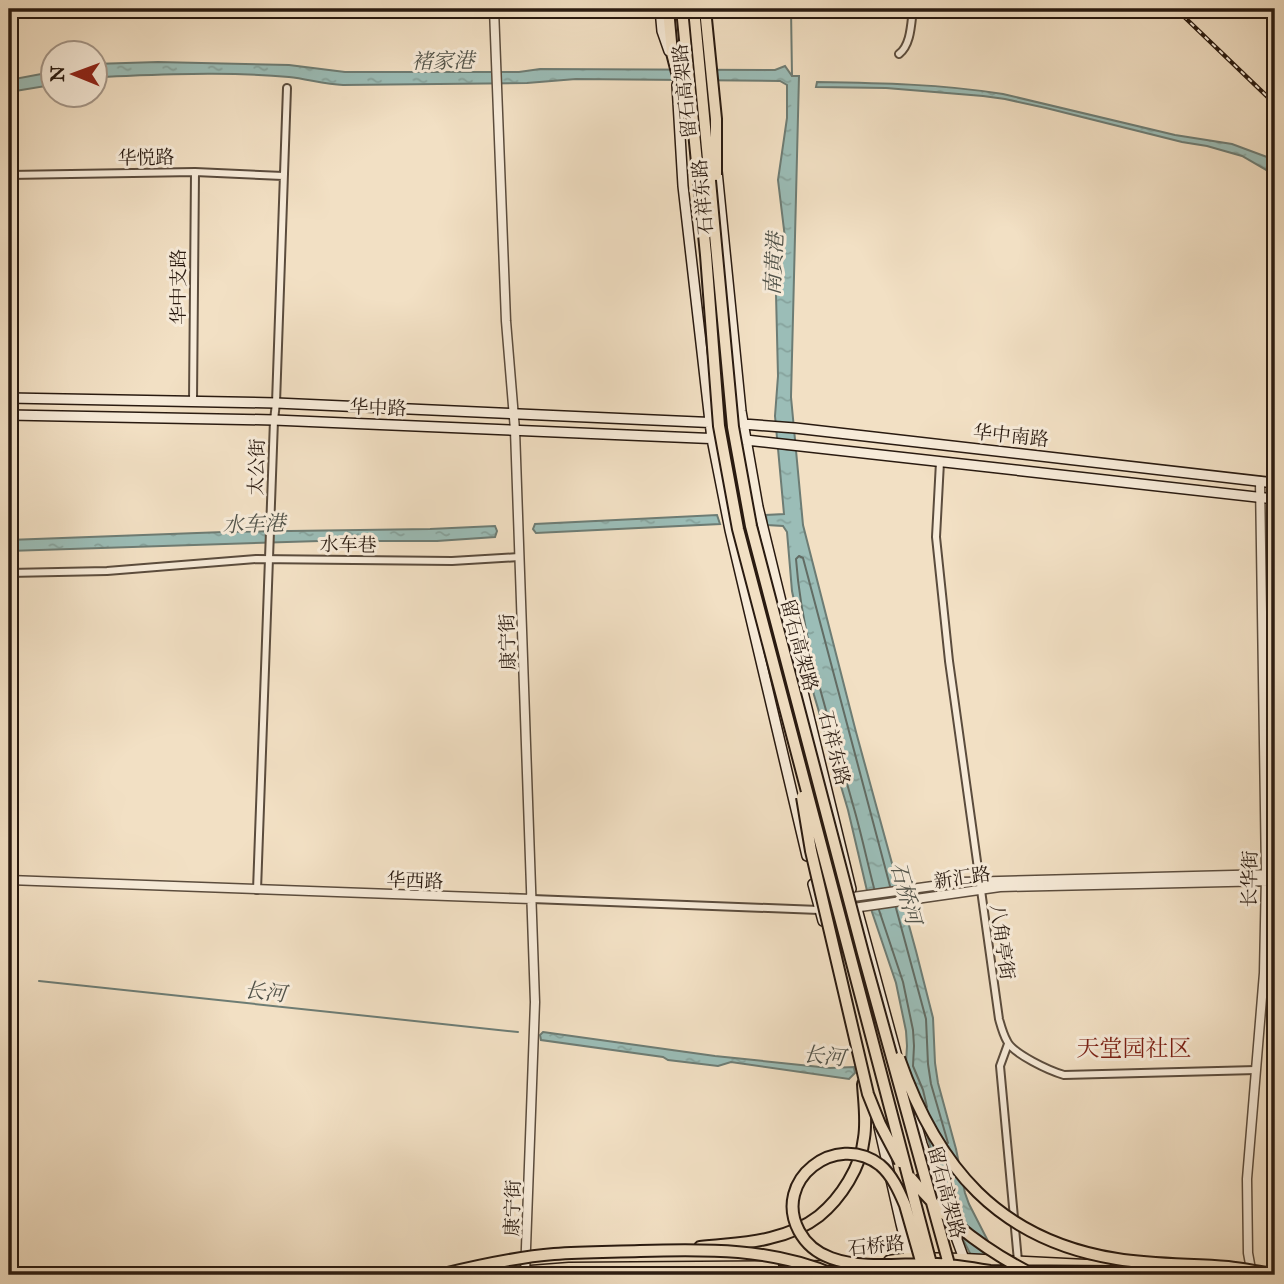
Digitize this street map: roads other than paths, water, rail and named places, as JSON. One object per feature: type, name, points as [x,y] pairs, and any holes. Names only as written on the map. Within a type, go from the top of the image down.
[{"type":"highway","points":[[668,9],[672,53],[695,140]]},
{"type":"highway","name":"留石高架路","points":[[682,9],[706,255],[719,425],[738,529],[934,1275]]},
{"type":"highway","name":"留石高架路","points":[[694,9],[733,427],[751,526],[863,953],[942,1239],[954,1263],[954,1275]]},
{"type":"highway","points":[[705,9],[716,119],[718,251]]},
{"type":"highway","points":[[789,725],[811,851],[861,1067],[880,1124],[893,1151],[918,1186],[954,1224],[994,1253],[1034,1275]]},
{"type":"highway","points":[[863,953],[900,1062],[923,1117],[956,1168],[995,1208],[1041,1237],[1093,1254],[1143,1262],[1275,1272]]},
{"type":"highway","points":[[659,1251],[768,1239],[792,1231],[818,1217],[846,1185],[864,1141],[865,1111],[861,1067]]},
{"type":"highway","points":[[925,1275],[922,1264],[908,1217],[905,1205],[896,1185],[883,1168],[864,1157],[842,1155],[816,1162],[806,1171],[795,1192],[793,1215],[806,1242],[826,1256],[848,1263],[888,1265],[913,1264],[926,1264],[939,1264],[990,1270]]},
{"type":"highway","points":[[439,1275],[553,1255],[702,1250],[760,1254],[801,1263],[834,1275]]},
{"type":"highway","points":[[569,1275],[990,1270],[1211,1275]]},
{"type":"main road","name":"石祥东路","points":[[660,9],[662,31],[677,83],[683,186],[712,439],[730,530],[819,910],[866,1065],[914,1275]]},
{"type":"main road","name":"石祥东路","points":[[705,9],[717,179],[743,424],[763,530],[853,897],[922,1144],[966,1259],[968,1275]]},
{"type":"main road","name":"华中路","points":[[9,398],[276,403],[743,424]]},
{"type":"main road","name":"华中路","points":[[9,415],[274,421],[746,440]]},
{"type":"main road","name":"华中南路","points":[[743,424],[1275,483]]},
{"type":"main road","name":"华中南路","points":[[746,440],[1275,499]]},
{"type":"main road","points":[[9,1252],[14,1275]]},
{"type":"main road","name":"石桥路","points":[[480,1275],[569,1268],[862,1265],[909,1258],[1275,1272]]},
{"type":"street","name":"康宁街","points":[[494,9],[506,321],[515,430],[536,1003],[525,1273]]},
{"type":"street","points":[[898,54],[903,51],[908,41],[913,9]]},
{"type":"street","name":"太公街","points":[[257,890],[287,89]]},
{"type":"street","name":"华悦路","points":[[9,175],[195,172],[283,176]]},
{"type":"street","name":"华中支路","points":[[193,401],[195,172]]},
{"type":"street","name":"八角亭街","points":[[940,462],[936,537],[948,661],[999,1019],[1008,1044]]},
{"type":"street","name":"长华街","points":[[1252,1273],[1248,1253],[1247,1179],[1264,974],[1269,876],[1260,481]]},
{"type":"street","name":"水车巷","points":[[9,573],[107,571],[268,559],[452,561],[519,557]]},
{"type":"street","name":"新汇路","points":[[819,910],[853,897],[907,890],[1269,876],[1275,881]]},
{"type":"street","name":"华西路","points":[[9,880],[819,910]]},
{"type":"street","name":"新汇路","points":[[819,910],[908,900],[979,886]]},
{"type":"street","points":[[1018,1262],[1000,1066],[1008,1044],[1037,1065],[1065,1075],[1256,1070]]},
{"type":"water","points":[[108,64],[289,65],[345,72],[775,70],[785,66],[792,76],[799,76],[791,397],[803,525],[933,1018],[938,1083],[965,1193],[988,1241],[993,1275],[977,1275],[976,1265],[950,1214],[906,1063],[906,1031],[896,983],[872,912],[848,810],[814,695],[792,591],[787,532],[783,526],[767,525],[766,515],[784,514],[775,416],[778,376],[776,294],[785,238],[778,180],[787,118],[787,85],[780,81],[576,79],[527,83],[343,85],[289,77],[241,74],[108,77]]},
{"type":"water","points":[[38,75],[38,87],[9,92],[9,80]]},
{"type":"water","points":[[817,82],[933,86],[1003,94],[1175,135],[1232,144],[1275,160],[1275,175],[1242,156],[1207,146],[1005,99],[886,88],[816,87]]},
{"type":"water","points":[[717,515],[720,524],[536,533],[533,529],[535,524]]},
{"type":"water","points":[[495,526],[495,537],[437,541],[320,541],[9,551],[9,540]]},
{"type":"water","points":[[543,1032],[715,1056],[830,1068],[854,1067],[855,1073],[849,1079],[731,1062],[718,1066],[668,1060],[663,1057],[541,1040],[540,1035]]},
{"type":"waterway","name":"南黄港","points":[[791,9],[792,76]]},
{"type":"waterway","name":"长河","points":[[39,981],[518,1032]]},
{"type":"railway","points":[[1176,9],[1275,104]]},
{"type":"district","name":"天堂园社区","points":[[1134,1048]]},
{"type":"water label","name":"褚家港","points":[[443,61]]},
{"type":"water label","name":"水车港","points":[[254,524]]},
{"type":"water label","name":"石桥河","points":[[906,893]]}]
